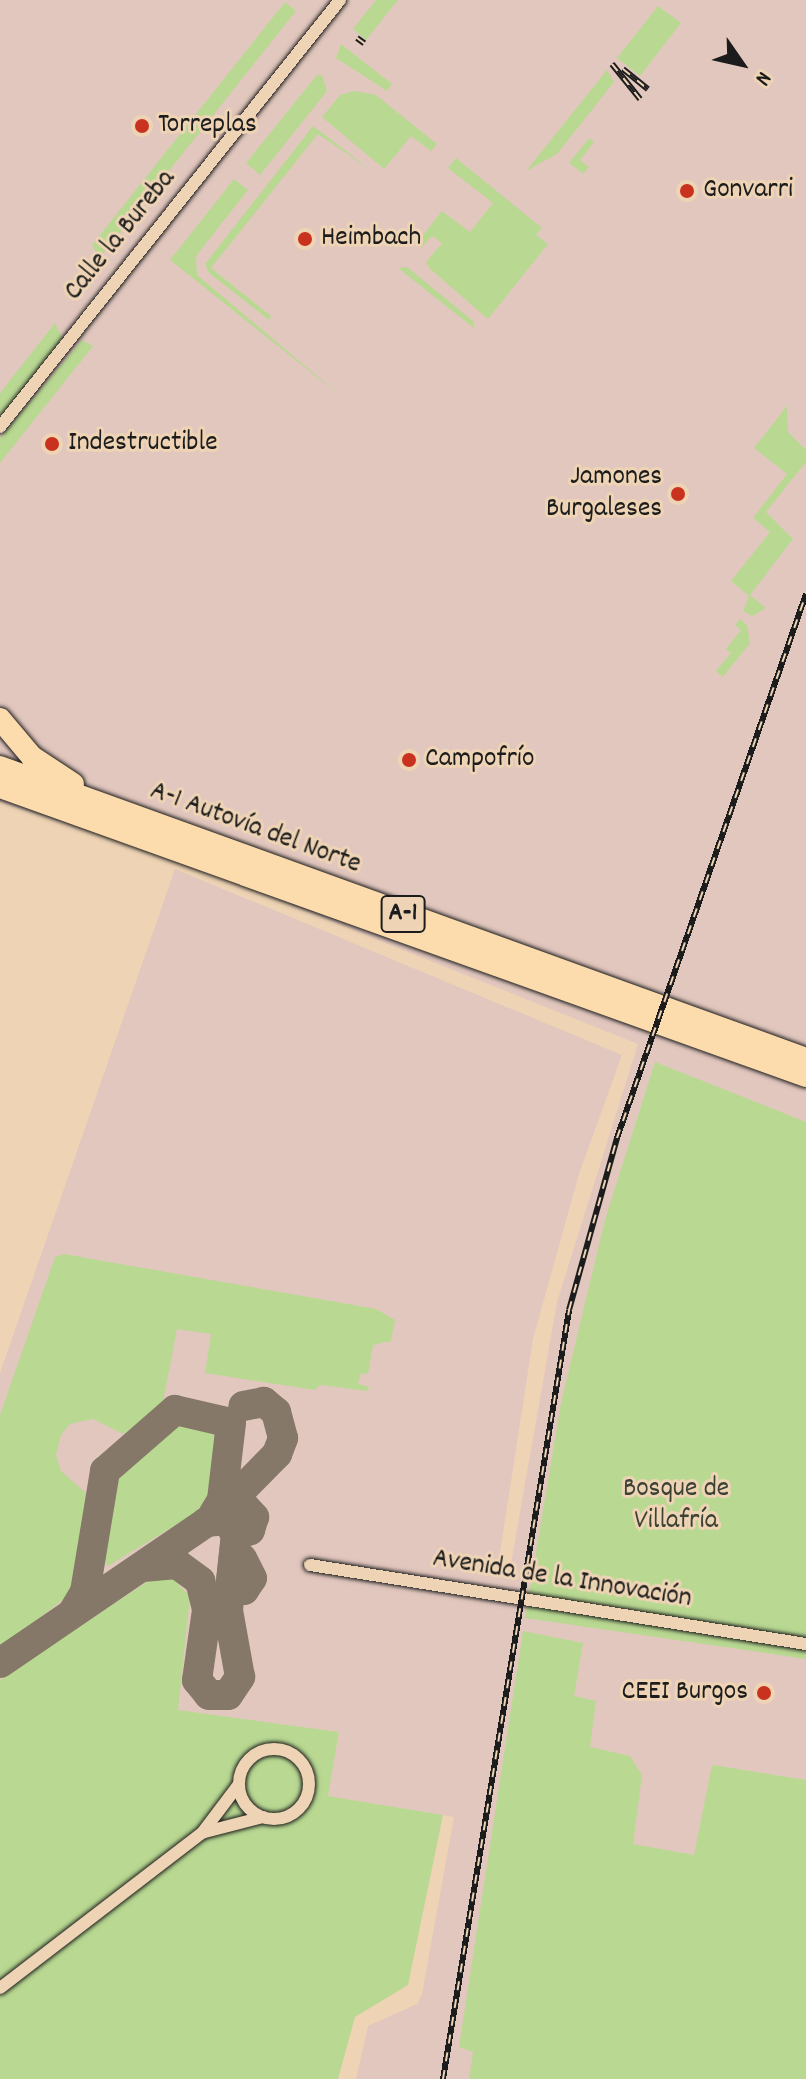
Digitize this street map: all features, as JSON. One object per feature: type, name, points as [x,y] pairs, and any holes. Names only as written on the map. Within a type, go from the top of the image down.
[{"type":"highway","points":[[0,719],[32,757],[71,784],[277,861],[316,883]]},
{"type":"highway","name":"A-1 Autovía del Norte","points":[[0,767],[806,1059]]},
{"type":"highway","name":"A-1 Autovía del Norte","points":[[0,787],[806,1076]]},
{"type":"street","name":"Calle la Bureba","points":[[0,427],[340,0]]},
{"type":"street","name":"Avenida de la Innovación","points":[[310,1565],[806,1644]]},
{"type":"street","points":[[0,1988],[202,1833],[239,1784],[243,1767],[260,1752],[283,1750],[302,1763],[309,1785],[301,1807],[281,1818],[263,1817],[202,1833]]},
{"type":"street","points":[[239,1784],[243,1800],[263,1817]]},
{"type":"shaded area","points":[[0,0],[806,0],[806,2079],[356,2079],[368,2026],[417,2004],[422,1994],[454,1817],[327,1796],[339,1732],[0,1850],[0,1373],[175,869],[622,1055],[579,1174],[533,1339],[498,1566],[510,1569],[557,1302],[638,1044],[186,863],[0,802]]},
{"type":"green space","points":[[376,0],[398,0],[366,40],[353,29]]},
{"type":"green space","points":[[285,2],[296,11],[99,259],[92,245]]},
{"type":"green space","points":[[658,6],[681,23],[640,76],[617,58]]},
{"type":"green space","points":[[341,44],[392,84],[387,91],[336,58]]},
{"type":"green space","points":[[607,70],[614,82],[557,154],[526,171]]},
{"type":"green space","points":[[317,75],[322,75],[327,91],[260,175],[246,163]]},
{"type":"green space","points":[[355,91],[376,95],[437,144],[431,151],[411,136],[384,169],[322,117],[340,95]]},
{"type":"green space","points":[[313,126],[372,171],[318,134],[211,268],[271,316],[269,320],[209,273],[205,264]]},
{"type":"green space","points":[[589,138],[594,142],[580,160],[589,167],[583,174],[569,163]]},
{"type":"green space","points":[[456,158],[542,228],[536,235],[548,244],[488,319],[429,268],[426,262],[442,243],[432,236],[421,248],[419,240],[442,211],[470,232],[493,203],[448,168]]},
{"type":"green space","points":[[234,179],[248,190],[196,256],[197,275],[343,398],[170,260]]},
{"type":"green space","points":[[407,267],[473,321],[475,329],[398,268]]},
{"type":"green space","points":[[55,323],[63,339],[0,418],[0,393]]},
{"type":"green space","points":[[82,340],[93,346],[0,463],[0,438]]},
{"type":"green space","points":[[787,406],[788,432],[806,450],[806,462],[766,512],[793,539],[750,595],[766,608],[752,616],[743,611],[749,596],[731,581],[770,532],[753,518],[787,474],[754,448]]},
{"type":"green space","points":[[740,619],[747,625],[750,643],[723,677],[716,671],[731,653],[726,649],[741,630],[735,625]]},
{"type":"green space","name":"Bosque de Villafría","points":[[655,1062],[806,1122],[806,1659],[525,1618],[561,1403],[605,1220]]},
{"type":"green space","points":[[64,1254],[376,1309],[395,1320],[391,1341],[373,1345],[368,1374],[361,1373],[358,1384],[369,1387],[368,1391],[320,1385],[315,1390],[205,1373],[211,1334],[177,1329],[162,1407],[123,1434],[93,1419],[70,1424],[61,1435],[56,1455],[61,1471],[88,1495],[73,1592],[0,1648],[0,1415],[55,1257]]},
{"type":"green space","points":[[177,1423],[214,1432],[218,1442],[211,1490],[197,1512],[108,1566],[100,1555],[116,1472]]},
{"type":"green space","points":[[157,1575],[171,1576],[190,1597],[178,1710],[339,1732],[328,1796],[443,1815],[408,1985],[355,2017],[338,2079],[0,2079],[0,1680]]},
{"type":"green space","points":[[523,1631],[583,1643],[574,1696],[596,1701],[590,1747],[630,1756],[642,1775],[633,1844],[694,1855],[712,1765],[806,1780],[806,2079],[469,2079],[473,2052],[459,2047]]},
{"type":"taxiway","points":[[0,1663],[217,1515],[277,1454],[283,1438],[276,1412],[264,1402],[243,1406]]},
{"type":"taxiway","points":[[73,1612],[85,1592],[105,1471],[175,1410],[231,1423],[222,1500],[213,1515]]},
{"type":"taxiway","points":[[217,1515],[242,1504],[254,1517],[250,1530],[236,1536],[230,1590],[244,1590],[252,1578],[242,1558]]},
{"type":"taxiway","points":[[143,1567],[177,1564],[200,1581],[207,1610],[197,1680],[209,1695],[228,1695],[240,1677],[228,1610],[236,1534],[226,1520],[206,1522]]},
{"type":"railway","points":[[357,38],[364,43]]},
{"type":"railway","points":[[612,64],[640,99]]},
{"type":"railway","points":[[623,69],[648,89]]},
{"type":"railway","points":[[443,2079],[569,1310],[617,1138],[806,594]]},
{"type":"place","name":"Torreplas","points":[[142,126]]},
{"type":"place","name":"Gonvarri","points":[[687,191]]},
{"type":"place","name":"Heimbach","points":[[305,239]]},
{"type":"place","name":"Indestructible","points":[[52,444]]},
{"type":"place","name":"Jamones Burgaleses","points":[[678,494]]},
{"type":"place","name":"Campofrío","points":[[409,760]]},
{"type":"place","name":"CEEI Burgos","points":[[764,1693]]}]
